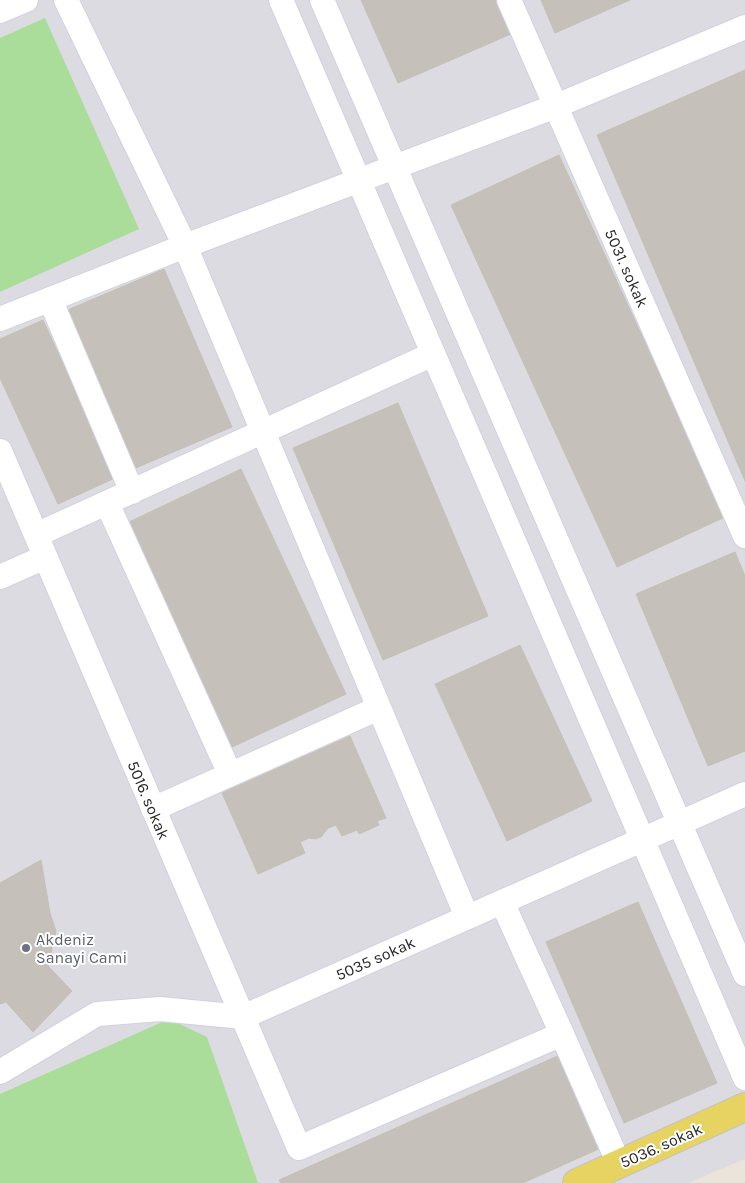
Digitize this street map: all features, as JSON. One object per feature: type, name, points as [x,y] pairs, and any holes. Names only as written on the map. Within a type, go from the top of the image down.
[{"type":"main road","name":"5036. sokak","points":[[577,1183],[745,1107]]},
{"type":"street","points":[[0,11],[26,0]]},
{"type":"street","points":[[66,0],[185,246],[467,917]]},
{"type":"street","points":[[281,0],[745,1078]]},
{"type":"street","points":[[322,0],[745,974]]},
{"type":"street","name":"5031. sokak","points":[[509,0],[745,536]]},
{"type":"street","points":[[0,319],[185,246],[556,106],[745,27]]},
{"type":"street","points":[[50,299],[132,492]]},
{"type":"street","points":[[36,535],[433,354]]},
{"type":"street","name":"5016. sokak","points":[[0,451],[299,1148],[562,1034]]},
{"type":"street","points":[[107,503],[230,774]]},
{"type":"street","points":[[0,578],[45,557]]},
{"type":"street","points":[[153,809],[379,708]]},
{"type":"street","name":"5035 sokak","points":[[0,1072],[97,1014],[160,1009],[243,1017],[745,794]]},
{"type":"street","points":[[502,902],[619,1164]]},
{"type":"shaded area","points":[[0,0],[745,0],[745,1159],[688,1183],[0,1183]]},
{"type":"green space","points":[[45,18],[139,229],[0,292],[0,38]]},
{"type":"green space","points":[[169,1019],[207,1037],[258,1183],[0,1183],[0,1094]]},
{"type":"building","points":[[361,0],[496,0],[511,34],[398,83]]},
{"type":"building","points":[[541,0],[630,0],[555,33]]},
{"type":"building","points":[[745,70],[745,481],[597,135]]},
{"type":"building","points":[[559,155],[725,517],[617,567],[451,205]]},
{"type":"building","points":[[164,269],[232,427],[131,470],[63,312]]},
{"type":"building","points":[[43,320],[115,478],[58,504],[0,378],[0,339]]},
{"type":"building","points":[[398,403],[488,616],[383,660],[293,448]]},
{"type":"building","points":[[241,469],[346,694],[230,748],[129,522]]},
{"type":"building","points":[[735,552],[745,576],[745,751],[708,766],[636,594]]},
{"type":"building","points":[[520,645],[592,801],[507,841],[435,684]]},
{"type":"building","points":[[350,736],[386,818],[377,821],[379,825],[359,834],[357,830],[342,836],[336,825],[328,828],[321,837],[309,838],[300,842],[305,853],[258,874],[222,793]]},
{"type":"building","name":"Akdeniz Sanayi Cami","points":[[41,860],[50,913],[56,931],[48,966],[72,991],[33,1032],[6,1002],[0,1004],[0,883]]},
{"type":"building","points":[[638,902],[717,1083],[624,1123],[546,942]]},
{"type":"building","points":[[562,1054],[603,1147],[523,1183],[281,1183],[279,1180]]},
{"type":"place","name":"Akdeniz Sanayi Cami","points":[[26,948]]}]
